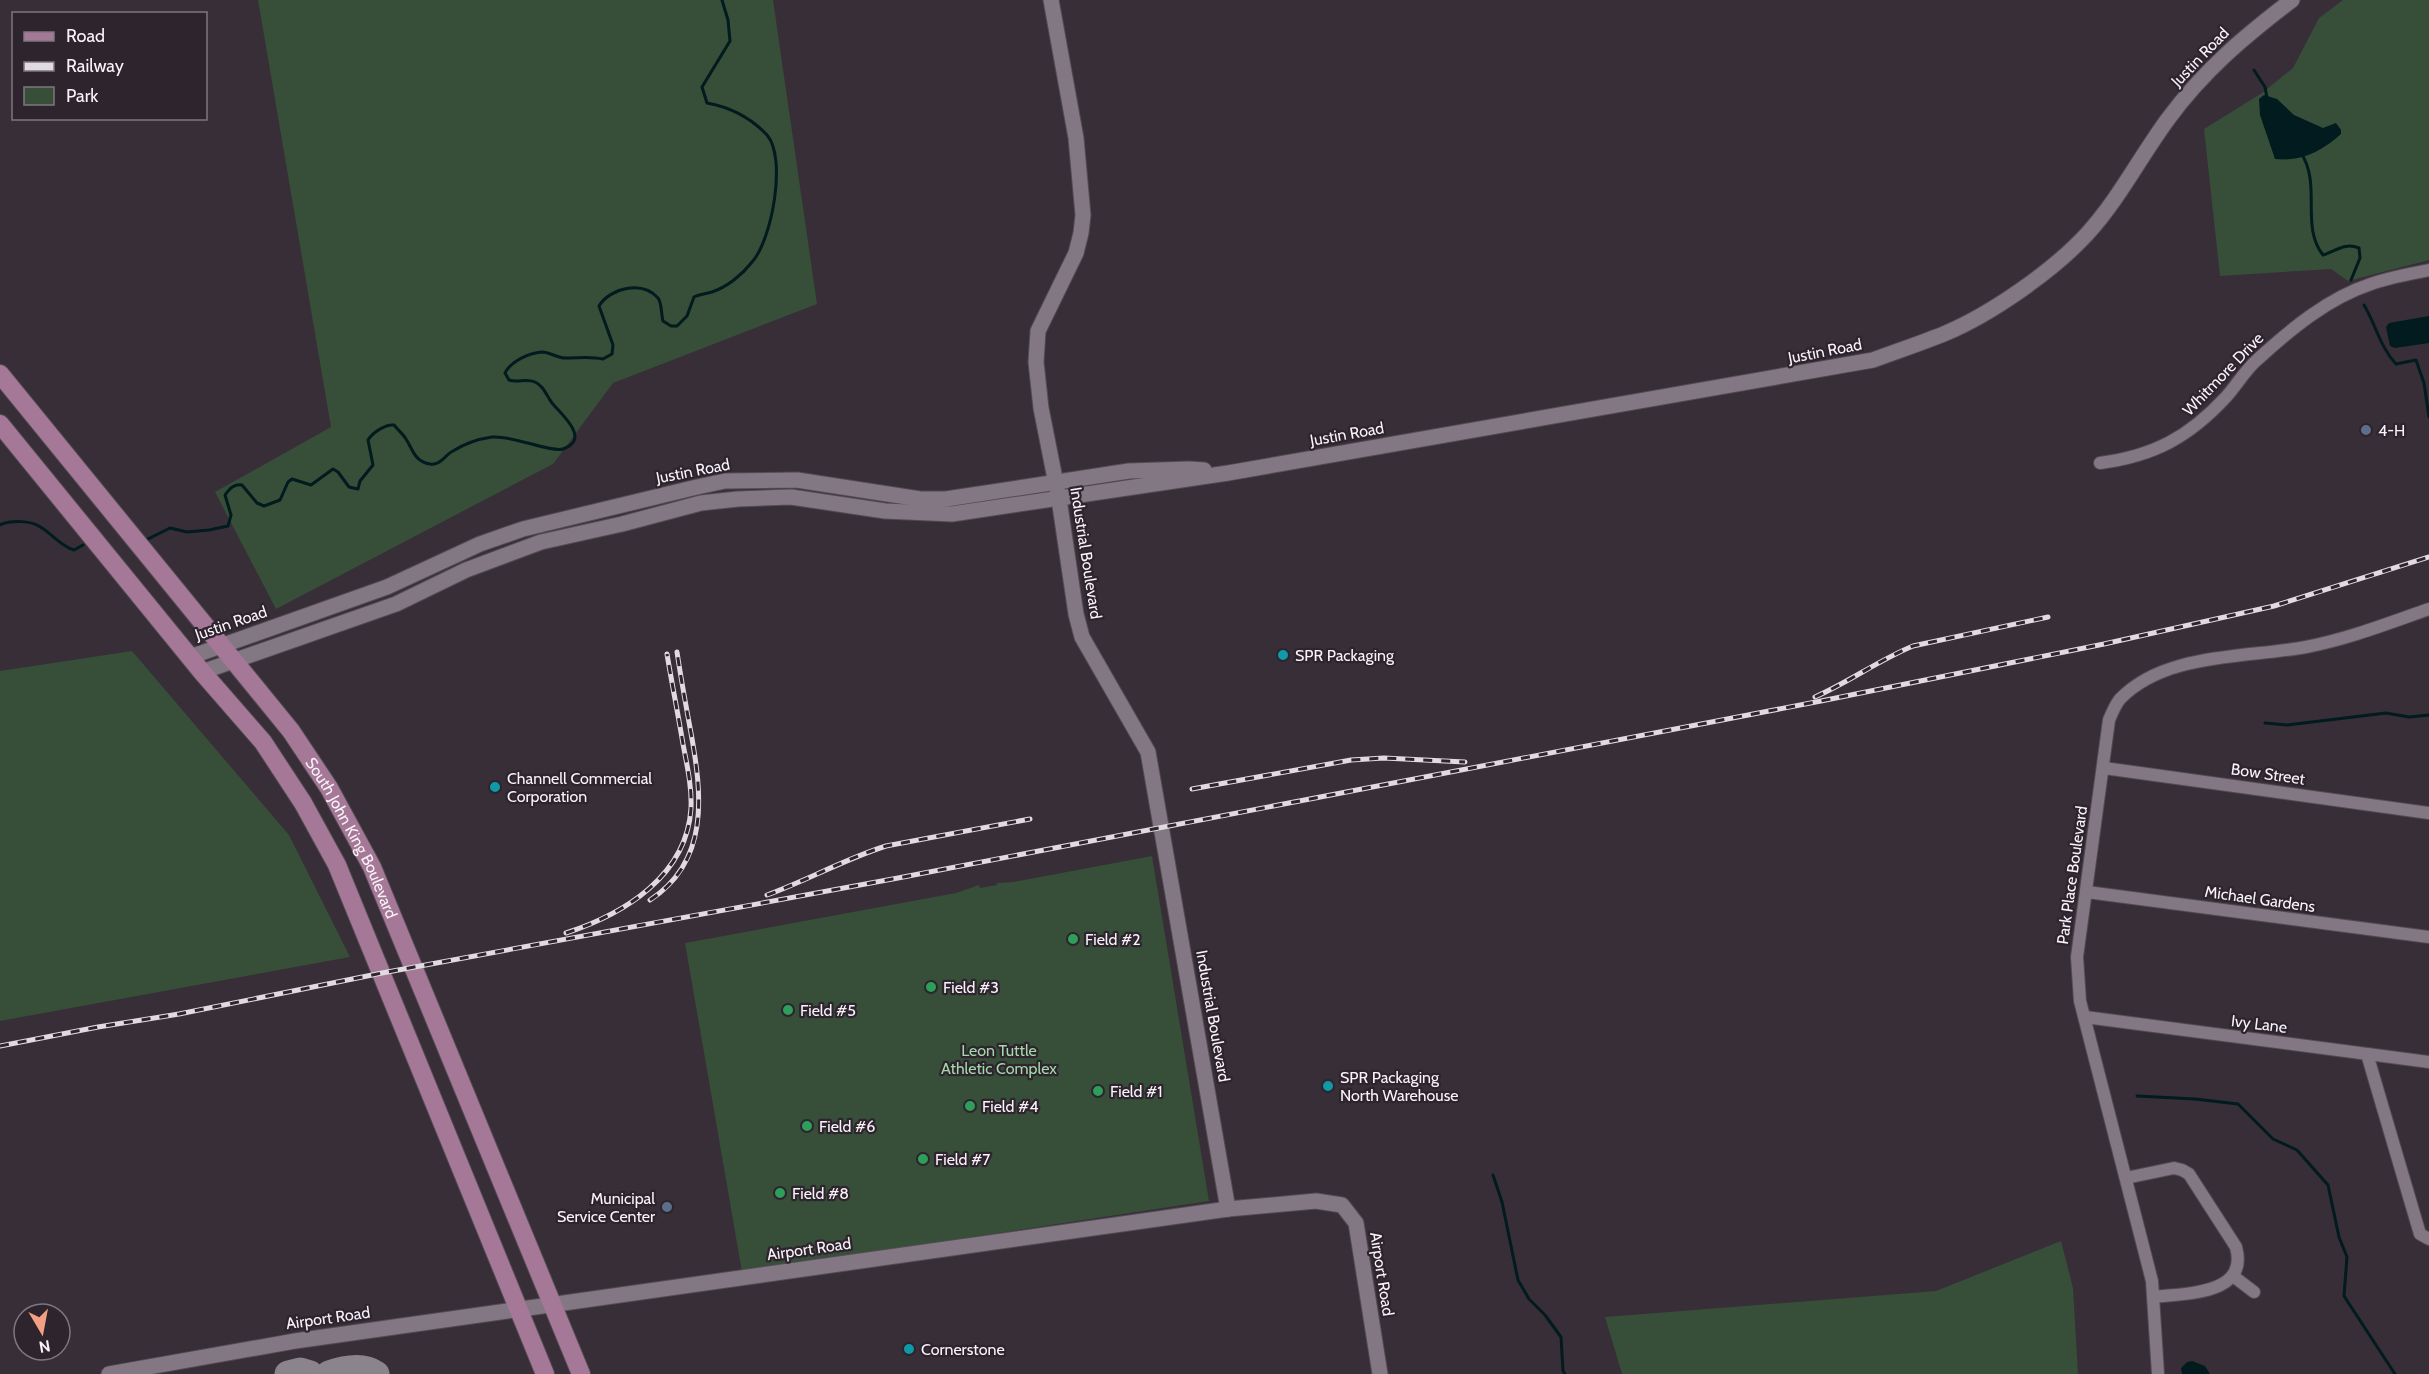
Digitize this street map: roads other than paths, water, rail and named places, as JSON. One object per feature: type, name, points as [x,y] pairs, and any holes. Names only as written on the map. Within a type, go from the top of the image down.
[{"type":"main road","name":"South John King Boulevard","points":[[0,374],[233,660],[303,750],[329,788],[372,867],[580,1374]]},
{"type":"main road","name":"South John King Boulevard","points":[[0,424],[202,672],[263,742],[303,803],[337,865],[545,1374]]},
{"type":"street","name":"Industrial Boulevard","points":[[1051,0],[1076,138],[1083,208],[1081,233],[1076,253],[1038,331],[1036,362],[1041,408],[1082,638],[1148,752],[1228,1209]]},
{"type":"street","name":"Justin Road","points":[[202,672],[396,604],[466,570],[541,542],[701,503],[791,497],[885,511],[952,514],[1228,472],[1873,360],[1947,333],[1976,318],[2035,280],[2066,255],[2109,207],[2167,120],[2196,84],[2229,50],[2292,0]]},
{"type":"street","name":"Whitmore Drive","points":[[2100,463],[2144,455],[2176,440],[2196,427],[2227,396],[2255,361],[2301,322],[2342,297],[2371,284],[2429,270]]},
{"type":"street","name":"Justin Road","points":[[190,657],[387,587],[480,544],[523,529],[725,481],[797,480],[920,499],[946,499],[1129,471],[1190,469],[1228,472]]},
{"type":"street","points":[[885,511],[888,494]]},
{"type":"street","name":"Park Place Boulevard","points":[[2158,1374],[2152,1281],[2078,983],[2078,957],[2109,720],[2118,701],[2137,685],[2158,674],[2185,665],[2236,655],[2306,647],[2354,635],[2429,609]]},
{"type":"street","name":"Bow Street","points":[[2103,768],[2429,813]]},
{"type":"street","name":"Michael Gardens","points":[[2087,892],[2429,938]]},
{"type":"street","name":"Ivy Lane","points":[[2085,1017],[2429,1062]]},
{"type":"street","points":[[2367,1054],[2420,1234],[2429,1239]]},
{"type":"street","points":[[2126,1178],[2174,1168],[2189,1174],[2236,1247],[2238,1265],[2233,1276],[2219,1287],[2154,1297]]},
{"type":"street","name":"Airport Road","points":[[110,1374],[260,1346],[1228,1209],[1316,1201],[1342,1205],[1356,1223],[1380,1374]]},
{"type":"street","points":[[2233,1276],[2254,1292]]},
{"type":"waterway","points":[[148,539],[170,528],[187,532],[228,526],[231,515],[225,495],[230,488],[237,485],[242,485],[257,503],[264,506],[280,500],[288,482],[292,479],[311,485],[333,469],[349,487],[358,489],[360,481],[373,465],[368,440],[376,431],[387,426],[394,425],[405,437],[418,458],[430,464],[440,462],[466,444],[492,437],[557,450],[571,445],[575,439],[567,419],[538,384],[525,380],[509,380],[505,373],[511,365],[526,356],[545,352],[562,358],[603,359],[612,354],[613,345],[599,306],[611,295],[627,288],[644,289],[651,292],[659,300],[663,321],[671,326],[677,326],[687,316],[694,297],[723,287],[744,271],[759,251],[766,236],[771,218],[776,179],[773,146],[767,135],[747,118],[731,110],[707,103],[702,87],[730,41],[728,20],[722,0]]},
{"type":"waterway","points":[[2254,70],[2265,87],[2267,98]]},
{"type":"waterway","points":[[2301,153],[2310,178],[2311,218],[2316,244],[2323,255],[2349,246],[2359,248],[2360,258],[2351,280]]},
{"type":"waterway","points":[[2364,305],[2382,343],[2396,364],[2416,360],[2424,383],[2429,417]]},
{"type":"waterway","points":[[0,525],[15,522],[33,523],[69,548],[74,550],[83,545]]},
{"type":"waterway","points":[[2265,723],[2287,725],[2386,713],[2409,717],[2429,715]]},
{"type":"waterway","points":[[2137,1096],[2238,1104],[2273,1139],[2297,1150],[2328,1185],[2339,1237],[2347,1257],[2344,1296],[2395,1374]]},
{"type":"waterway","points":[[1493,1175],[1502,1202],[1518,1280],[1529,1299],[1545,1315],[1561,1337],[1565,1374]]},
{"type":"railway","points":[[0,1046],[898,878],[1821,701],[2104,644],[2274,606],[2429,557]]},
{"type":"railway","points":[[1815,697],[1913,646],[2048,617]]},
{"type":"railway","points":[[650,900],[669,884],[683,866],[692,846],[697,825],[698,779],[677,652]]},
{"type":"railway","points":[[566,933],[609,915],[649,889],[678,854],[687,832],[691,808],[690,784],[667,654]]},
{"type":"railway","points":[[1192,789],[1351,760],[1384,758],[1465,762]]},
{"type":"railway","points":[[767,895],[886,846],[1030,819]]},
{"type":"place","name":"4-H","points":[[2366,430]]},
{"type":"place","name":"SPR Packaging","points":[[1283,655]]},
{"type":"place","name":"Channell Commercial Corporation","points":[[495,787]]},
{"type":"place","name":"Field #2","points":[[1073,939]]},
{"type":"place","name":"Field #3","points":[[931,987]]},
{"type":"place","name":"Field #5","points":[[788,1010]]},
{"type":"place","name":"SPR Packaging North Warehouse","points":[[1328,1086]]},
{"type":"place","name":"Field #1","points":[[1098,1091]]},
{"type":"place","name":"Field #4","points":[[970,1106]]},
{"type":"place","name":"Field #6","points":[[807,1126]]},
{"type":"place","name":"Field #7","points":[[923,1159]]},
{"type":"place","name":"Field #8","points":[[780,1193]]},
{"type":"place","name":"Municipal Service Center","points":[[667,1207]]},
{"type":"place","name":"Cornerstone","points":[[909,1349]]},
{"type":"park label","name":"Leon Tuttle Athletic Complex","points":[[999,1059]]}]
